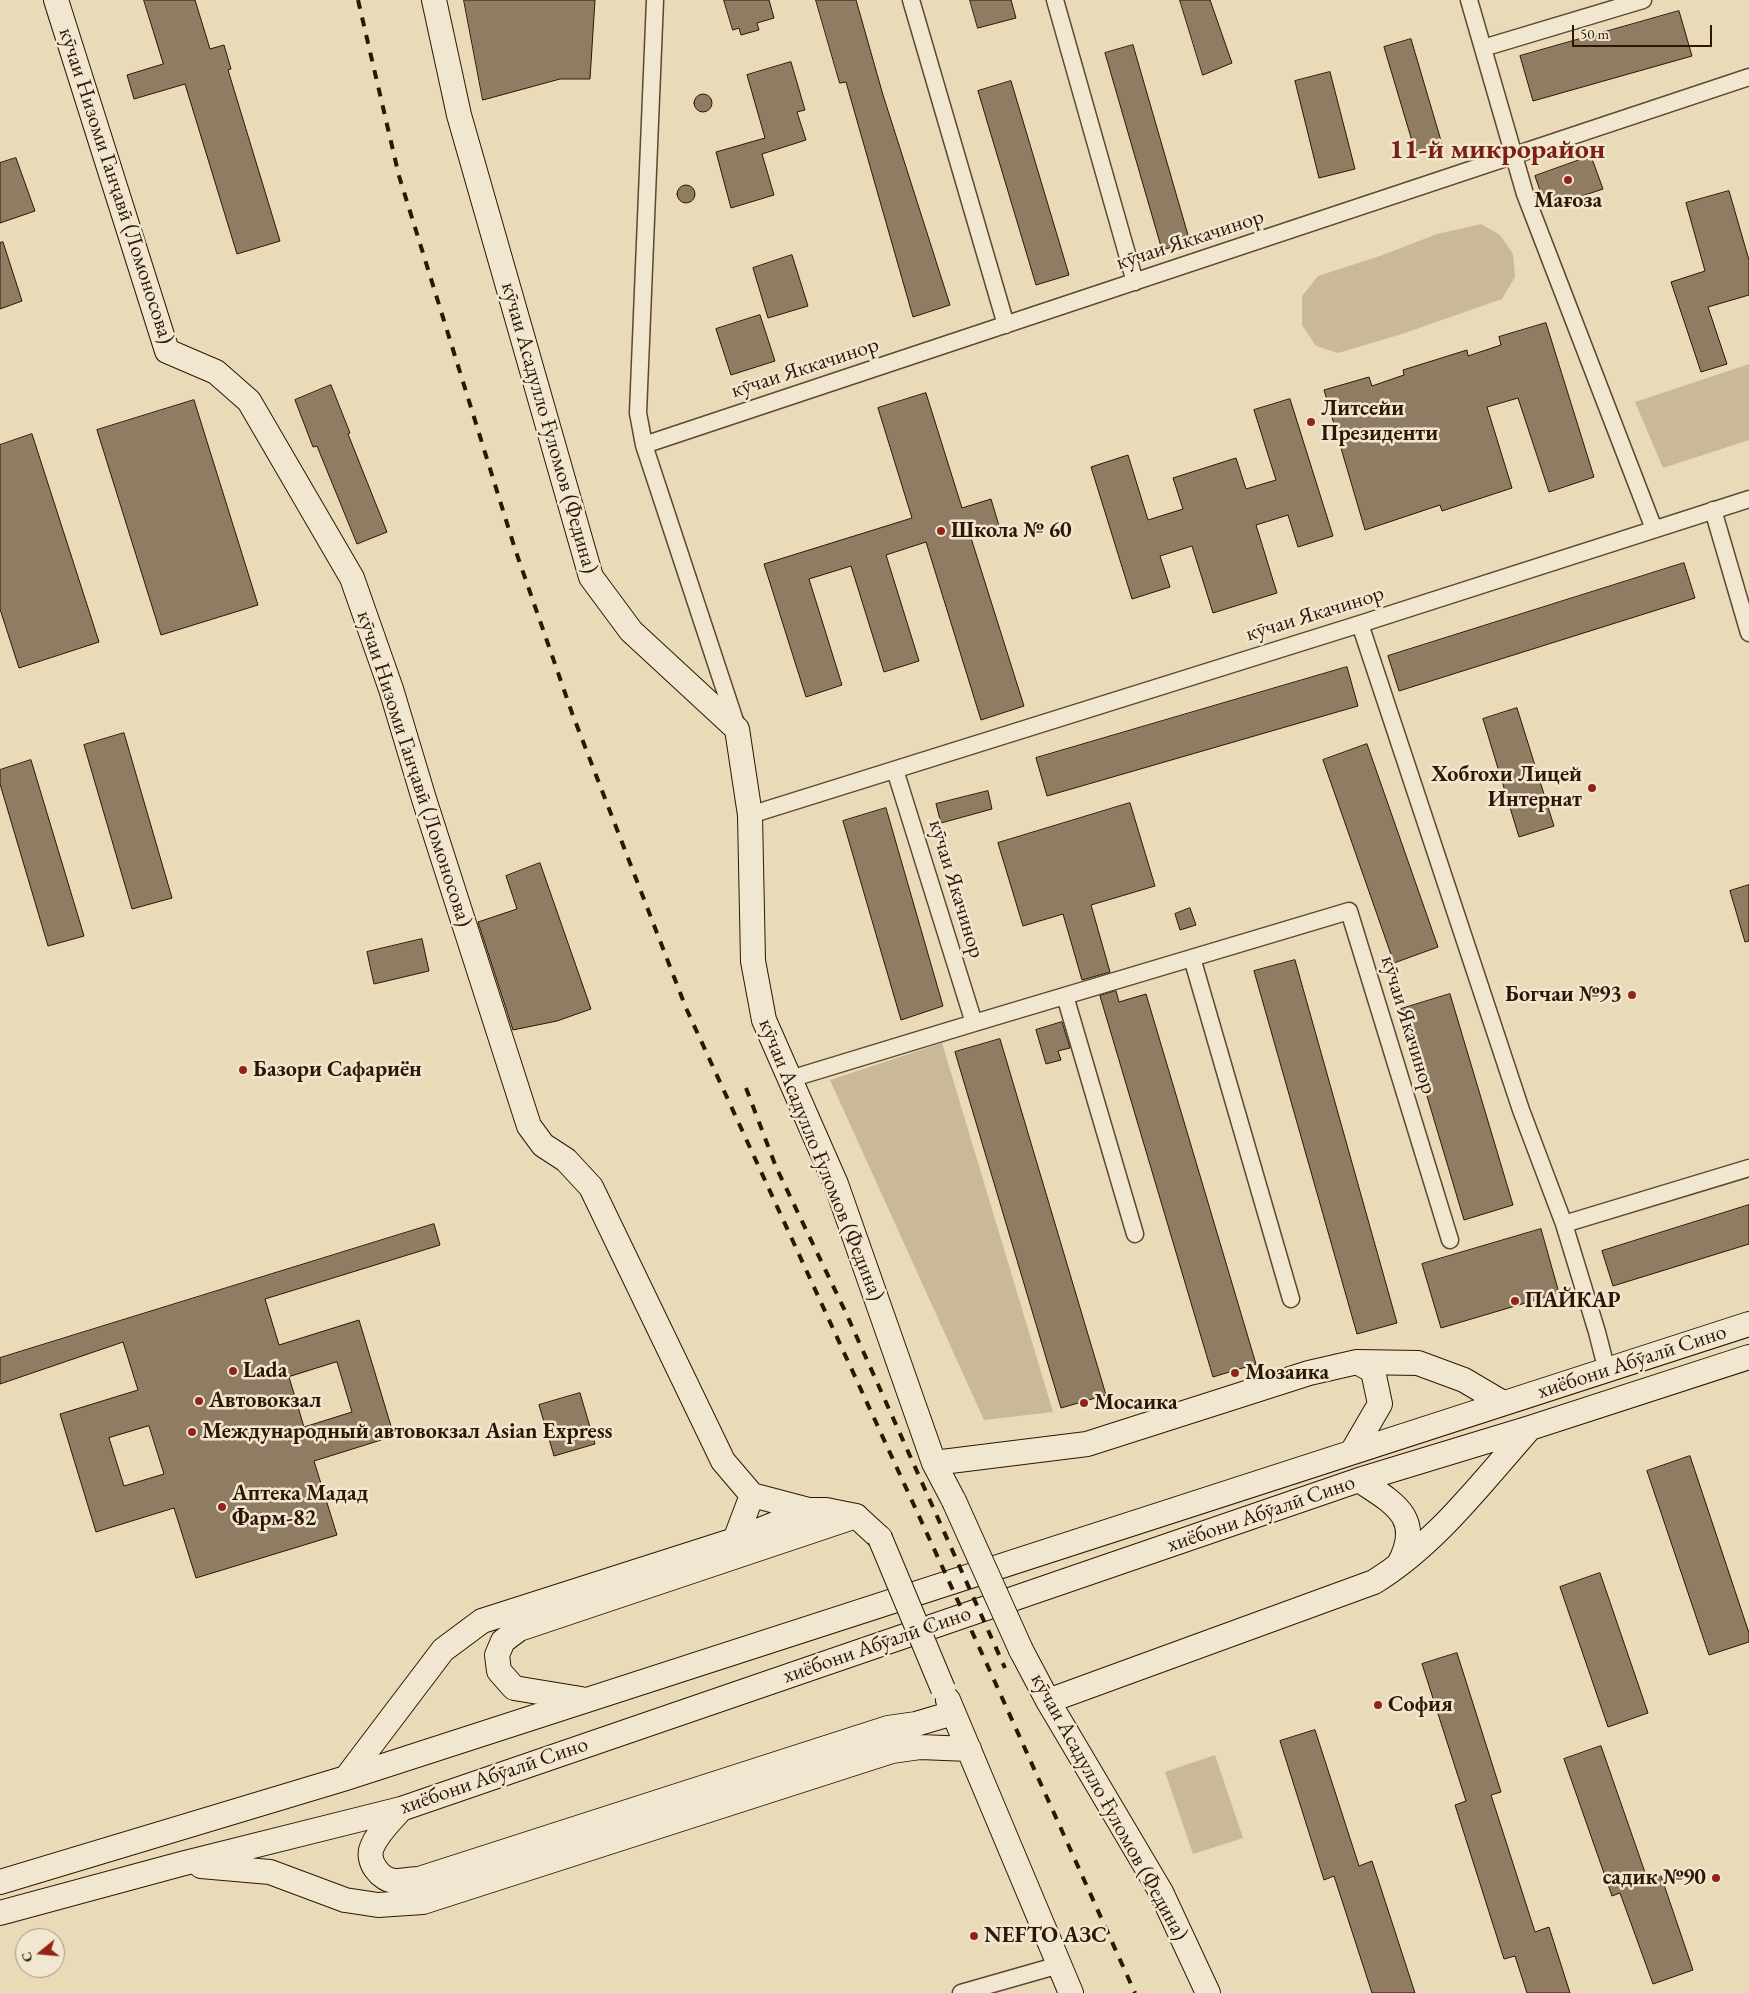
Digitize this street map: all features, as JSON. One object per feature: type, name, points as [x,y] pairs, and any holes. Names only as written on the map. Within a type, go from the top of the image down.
[{"type":"main road","name":"кӯчаи Низоми Ганҷавӣ (Ломоносова)","points":[[56,0],[167,351],[216,372],[249,401],[352,578],[391,689],[424,799],[529,1126],[543,1145],[566,1160],[591,1187],[723,1461],[752,1495]]},
{"type":"main road","name":"кӯчаи Асадулло Ғуломов (Федина)","points":[[434,0],[459,115],[591,577],[632,631],[737,729],[750,815],[753,960],[764,1020],[836,1184],[934,1463],[954,1501],[1020,1650],[1161,1892],[1208,1993]]},
{"type":"main road","name":"хиёбони Абӯалӣ Сино","points":[[2,1880],[346,1778],[1749,1324]]},
{"type":"main road","name":"хиёбони Абӯалӣ Сино","points":[[2,1915],[182,1864],[401,1809],[1358,1480],[1530,1428],[1749,1357]]},
{"type":"main road","points":[[1352,1452],[1380,1404],[1373,1371],[1357,1362]]},
{"type":"main road","points":[[934,1463],[1087,1444],[1309,1373],[1357,1362],[1418,1363],[1464,1380],[1503,1403]]},
{"type":"main road","points":[[1048,1701],[1374,1582],[1397,1568],[1442,1526],[1530,1428]]},
{"type":"main road","points":[[1358,1480],[1386,1498],[1401,1511],[1409,1530],[1406,1550],[1397,1568]]},
{"type":"main road","points":[[735,1540],[752,1495],[809,1510],[826,1510],[856,1516],[880,1538],[1071,1993]]},
{"type":"main road","points":[[346,1778],[443,1650],[482,1621],[735,1540],[809,1510]]},
{"type":"main road","points":[[589,1700],[514,1688],[499,1671],[497,1655],[503,1642],[519,1629],[856,1516]]},
{"type":"main road","points":[[401,1809],[381,1832],[371,1849],[372,1863],[379,1874],[394,1881],[419,1879],[888,1728],[916,1724],[953,1714]]},
{"type":"main road","points":[[182,1864],[270,1872],[344,1900],[378,1904],[423,1902],[892,1752],[920,1747],[969,1749]]},
{"type":"street","points":[[656,0],[638,413],[644,445],[737,729]]},
{"type":"street","points":[[911,0],[1006,325]]},
{"type":"street","points":[[1055,0],[1135,282]]},
{"type":"street","points":[[1469,0],[1525,194],[1654,529]]},
{"type":"street","points":[[1483,48],[1643,0]]},
{"type":"street","name":"кӯчаи Яккачинор","points":[[644,445],[1749,77]]},
{"type":"street","name":"кӯчаи Якачинор","points":[[750,815],[1360,624],[1749,499]]},
{"type":"street","points":[[1713,510],[1749,633]]},
{"type":"street","points":[[1360,624],[1522,1110],[1564,1224],[1607,1370]]},
{"type":"street","name":"кӯчаи Якачинор","points":[[895,770],[974,1023]]},
{"type":"street","name":"кӯчаи Якачинор","points":[[790,1079],[1349,911],[1450,1240]]},
{"type":"street","points":[[1192,958],[1291,1299]]},
{"type":"street","points":[[1066,996],[1135,1234]]},
{"type":"street","points":[[1564,1224],[1749,1168]]},
{"type":"street","points":[[961,1993],[1060,1965]]},
{"type":"shaded area","points":[[1481,224],[1500,235],[1513,254],[1515,277],[1502,299],[1402,334],[1338,353],[1316,346],[1302,325],[1302,296],[1318,276],[1380,256],[1437,234]]},
{"type":"shaded area","points":[[1749,364],[1749,440],[1663,468],[1635,402]]},
{"type":"shaded area","points":[[942,1043],[1053,1412],[984,1420],[830,1080]]},
{"type":"shaded area","points":[[1215,1755],[1243,1838],[1193,1854],[1165,1772]]},
{"type":"building","points":[[144,0],[195,0],[210,49],[224,45],[231,69],[228,70],[280,241],[237,254],[185,84],[134,99],[127,75],[163,64]]},
{"type":"building","points":[[464,0],[595,0],[590,79],[560,79],[483,100]]},
{"type":"building","points":[[724,0],[769,0],[774,18],[757,23],[759,30],[741,35],[739,28],[733,30]]},
{"type":"building","points":[[816,0],[856,0],[883,95],[950,305],[913,317],[846,82],[840,83]]},
{"type":"building","points":[[970,0],[1011,0],[1016,18],[978,28]]},
{"type":"building","points":[[1180,0],[1210,0],[1232,63],[1203,75]]},
{"type":"building","points":[[1679,11],[1692,56],[1533,101],[1520,56]]},
{"type":"building","points":[[1411,39],[1442,144],[1415,151],[1384,47]]},
{"type":"building","points":[[1133,45],[1190,242],[1162,250],[1105,53]]},
{"type":"building","points":[[791,62],[805,110],[797,112],[806,140],[762,154],[774,195],[731,208],[716,152],[765,138],[747,75]]},
{"type":"building","points":[[1330,72],[1355,169],[1319,178],[1295,81]]},
{"type":"building","points":[[1011,81],[1069,275],[1036,285],[978,91]]},
{"type":"building","points":[[703,94],[709,97],[712,103],[709,109],[703,112],[697,109],[694,103],[697,97]]},
{"type":"building","points":[[1591,156],[1603,189],[1546,208],[1535,176]]},
{"type":"building","points":[[16,158],[35,211],[0,223],[0,163]]},
{"type":"building","points":[[686,185],[692,188],[695,194],[692,200],[686,203],[680,200],[677,194],[680,188]]},
{"type":"building","points":[[1729,191],[1749,260],[1749,295],[1708,307],[1727,364],[1701,372],[1671,282],[1705,271],[1686,203]]},
{"type":"building","points":[[3,242],[22,301],[0,309],[0,243]]},
{"type":"building","points":[[792,255],[808,306],[768,318],[753,268]]},
{"type":"building","points":[[760,315],[775,361],[731,375],[716,329]]},
{"type":"building","points":[[1546,323],[1594,477],[1549,492],[1518,398],[1487,407],[1512,488],[1442,511],[1440,505],[1365,530],[1324,390],[1369,377],[1372,386],[1404,375],[1403,370],[1467,350],[1468,356],[1501,345],[1499,337]]},
{"type":"building","points":[[331,385],[350,433],[348,434],[387,532],[357,544],[317,446],[313,447],[295,400]]},
{"type":"building","points":[[926,393],[962,508],[991,499],[1000,529],[971,538],[1024,706],[981,720],[926,542],[886,555],[919,661],[884,672],[851,566],[809,579],[842,685],[806,697],[764,564],[912,518],[878,408]]},
{"type":"building","points":[[1290,399],[1333,536],[1298,547],[1288,515],[1256,525],[1277,593],[1213,613],[1192,546],[1160,556],[1170,587],[1132,599],[1091,467],[1128,455],[1148,520],[1183,509],[1173,478],[1236,458],[1246,489],[1276,480],[1254,410]]},
{"type":"building","points":[[194,400],[258,605],[161,635],[97,430]]},
{"type":"building","points":[[32,434],[99,642],[19,668],[0,609],[0,445]]},
{"type":"building","points":[[1684,563],[1695,598],[1399,691],[1388,656]]},
{"type":"building","points":[[1347,667],[1358,706],[1047,796],[1036,758]]},
{"type":"building","points":[[1517,708],[1554,826],[1519,837],[1483,719]]},
{"type":"building","points":[[124,733],[172,898],[132,909],[84,745]]},
{"type":"building","points":[[1367,744],[1438,947],[1394,963],[1323,760]]},
{"type":"building","points":[[31,760],[84,936],[48,946],[0,784],[0,770]]},
{"type":"building","points":[[988,791],[992,809],[941,823],[936,804]]},
{"type":"building","points":[[1130,803],[1155,886],[1091,905],[1110,972],[1082,980],[1063,914],[1023,926],[998,843]]},
{"type":"building","points":[[886,808],[943,1006],[901,1020],[843,821]]},
{"type":"building","points":[[540,863],[591,1009],[557,1021],[513,1030],[478,922],[517,909],[506,876]]},
{"type":"building","points":[[1749,885],[1749,941],[1745,942],[1730,891]]},
{"type":"building","points":[[1190,908],[1196,925],[1180,930],[1175,914]]},
{"type":"building","points":[[422,939],[429,971],[374,984],[367,952]]},
{"type":"building","points":[[1295,960],[1397,1323],[1357,1334],[1254,971]]},
{"type":"building","points":[[1116,991],[1119,1002],[1146,994],[1256,1364],[1213,1377],[1100,996]]},
{"type":"building","points":[[1450,994],[1513,1205],[1464,1220],[1401,1009]]},
{"type":"building","points":[[1062,1022],[1070,1048],[1058,1051],[1061,1060],[1046,1064],[1036,1030]]},
{"type":"building","points":[[1000,1039],[1106,1395],[1061,1408],[955,1052]]},
{"type":"building","points":[[1749,1205],[1749,1244],[1613,1286],[1602,1251]]},
{"type":"building","name":"Автовокзал","points":[[434,1224],[440,1245],[265,1299],[279,1345],[359,1320],[394,1436],[314,1461],[337,1535],[196,1578],[174,1508],[96,1532],[60,1414],[138,1390],[123,1342],[0,1384],[0,1358]],"holes":[[[337,1362],[352,1412],[304,1427],[289,1377]],[[149,1426],[164,1474],[124,1486],[109,1438]]]},
{"type":"building","points":[[1541,1229],[1559,1293],[1441,1328],[1422,1264]]},
{"type":"building","points":[[580,1393],[595,1444],[554,1456],[539,1405]]},
{"type":"building","points":[[1690,1456],[1749,1633],[1749,1642],[1709,1655],[1647,1471]]},
{"type":"building","points":[[1600,1573],[1648,1713],[1608,1727],[1560,1587]]},
{"type":"building","points":[[1457,1653],[1501,1792],[1491,1795],[1535,1932],[1549,1927],[1570,1993],[1527,1993],[1515,1956],[1504,1959],[1455,1805],[1466,1801],[1422,1664]]},
{"type":"building","points":[[1315,1730],[1359,1866],[1372,1861],[1415,1993],[1372,1993],[1334,1876],[1324,1880],[1280,1741]]},
{"type":"building","points":[[1601,1746],[1648,1881],[1661,1876],[1693,1970],[1653,1984],[1620,1893],[1612,1896],[1564,1759]]},
{"type":"railway","points":[[358,0],[399,176],[515,549],[572,713],[686,1008],[990,1671],[1135,1993]]},
{"type":"railway","points":[[746,1088],[776,1167],[846,1313],[1005,1668]]},
{"type":"place","name":"Мағоза","points":[[1568,180]]},
{"type":"place","name":"Литсейи Президенти","points":[[1311,422]]},
{"type":"place","name":"Школа № 60","points":[[941,531]]},
{"type":"place","name":"Хобгохи Лицей Интернат","points":[[1592,788]]},
{"type":"place","name":"Богчаи №93","points":[[1632,995]]},
{"type":"place","name":"Базори Сафариён","points":[[243,1070]]},
{"type":"place","name":"ПАЙКАР","points":[[1515,1301]]},
{"type":"place","name":"Lada","points":[[233,1371]]},
{"type":"place","name":"Мозаика","points":[[1235,1373]]},
{"type":"place","name":"Автовокзал","points":[[199,1401]]},
{"type":"place","name":"Мосаика","points":[[1084,1403]]},
{"type":"place","name":"Международный автовокзал Asian Express","points":[[192,1432]]},
{"type":"place","name":"Аптека Мадад Фарм-82","points":[[222,1507]]},
{"type":"place","name":"София","points":[[1378,1705]]},
{"type":"place","name":"садик №90","points":[[1716,1878]]},
{"type":"place","name":"NEFTO АЗС","points":[[974,1936]]},
{"type":"district","name":"11-й микрорайон","points":[[1497,150]]}]
